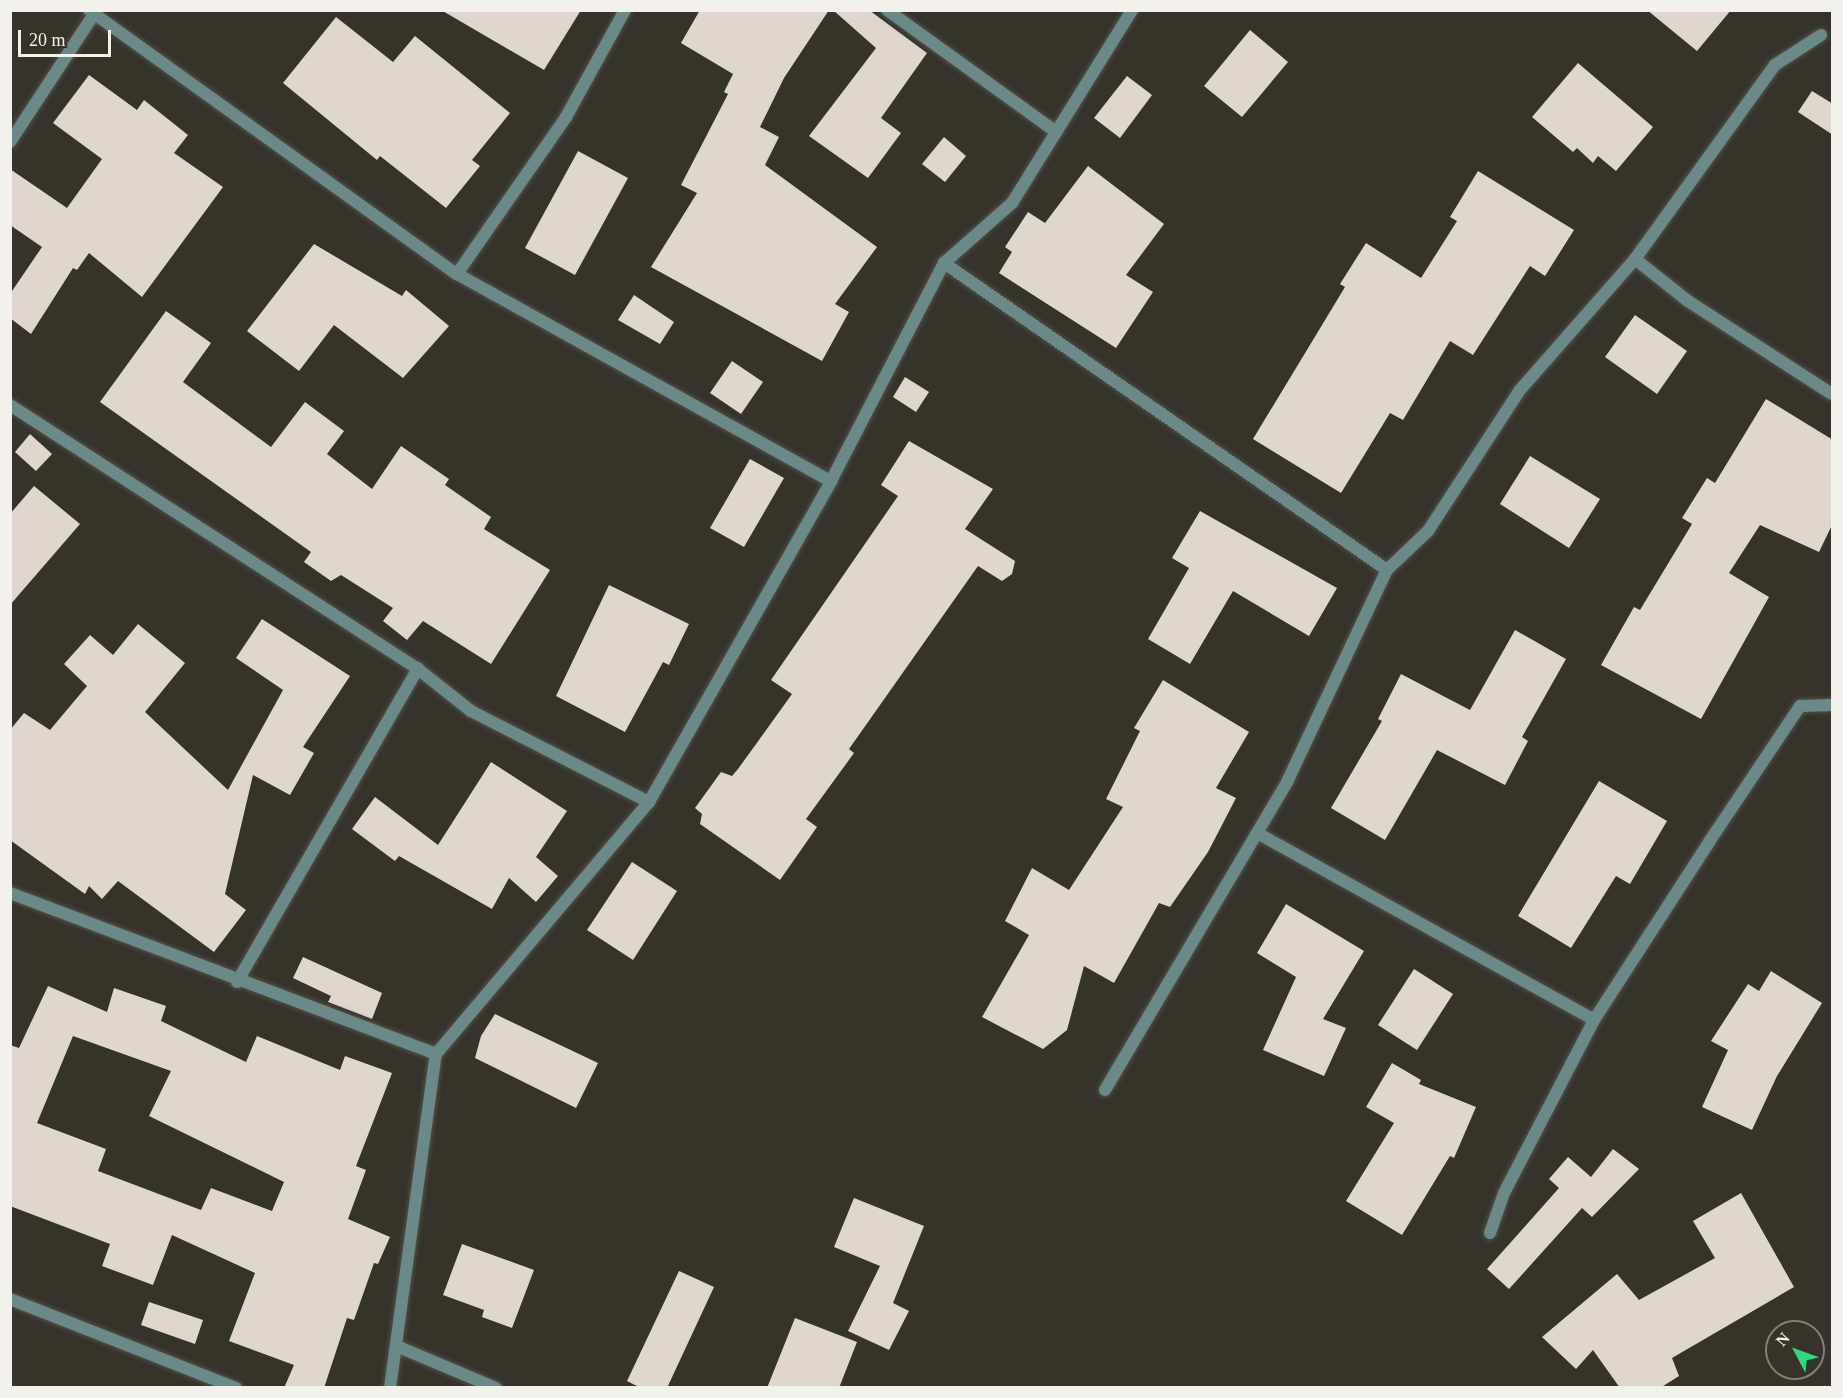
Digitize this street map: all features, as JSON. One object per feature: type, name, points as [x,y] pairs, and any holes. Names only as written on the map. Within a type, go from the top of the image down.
[{"type":"street","points":[[457,274],[566,117],[625,10]]},
{"type":"street","points":[[887,10],[1056,132]]},
{"type":"street","points":[[390,1388],[399,1347],[436,1054],[649,802],[831,481],[944,263],[1012,203],[1132,10]]},
{"type":"street","points":[[10,142],[92,12],[457,274],[831,481]]},
{"type":"street","points":[[1105,1090],[1257,833],[1387,570],[1428,531],[1520,390],[1635,260],[1775,65],[1821,35]]},
{"type":"street","points":[[1635,260],[1688,301],[1833,394]]},
{"type":"street","points":[[944,263],[1387,570]]},
{"type":"street","points":[[10,405],[418,669],[471,711],[649,802]]},
{"type":"street","points":[[237,982],[418,669]]},
{"type":"street","points":[[1491,1233],[1504,1193],[1594,1020],[1800,706],[1833,705]]},
{"type":"street","points":[[1257,833],[1594,1020]]},
{"type":"street","points":[[10,893],[237,982],[436,1054]]},
{"type":"street","points":[[10,1299],[236,1388]]},
{"type":"street","points":[[399,1347],[496,1388]]},
{"type":"building","points":[[441,10],[581,10],[544,70]]},
{"type":"building","points":[[700,10],[829,10],[784,78],[760,127],[779,137],[765,165],[877,247],[835,304],[849,312],[822,361],[651,267],[697,193],[681,185],[728,94],[724,92],[733,74],[681,43]]},
{"type":"building","points":[[833,10],[869,10],[927,53],[881,118],[901,133],[868,178],[809,136],[876,48]]},
{"type":"building","points":[[1647,10],[1731,10],[1697,51]]},
{"type":"building","points":[[336,17],[393,62],[415,36],[510,113],[472,160],[480,166],[446,208],[380,156],[377,160],[283,83]]},
{"type":"building","points":[[1250,30],[1288,62],[1242,117],[1204,86]]},
{"type":"building","points":[[1578,63],[1653,127],[1616,171],[1598,156],[1593,163],[1577,148],[1573,152],[1532,117]]},
{"type":"building","points":[[89,75],[137,110],[144,100],[188,135],[174,153],[223,187],[142,297],[89,253],[77,270],[73,268],[31,334],[10,318],[10,294],[42,247],[10,225],[10,169],[67,208],[102,159],[53,123]]},
{"type":"building","points":[[1127,76],[1152,95],[1120,138],[1094,118]]},
{"type":"building","points":[[1812,91],[1833,104],[1833,135],[1798,112]]},
{"type":"building","points":[[944,137],[966,156],[945,182],[922,164]]},
{"type":"building","points":[[578,151],[628,178],[575,275],[525,248]]},
{"type":"building","points":[[1088,166],[1164,224],[1126,275],[1153,292],[1116,348],[999,273],[1012,252],[1005,247],[1028,212],[1045,223]]},
{"type":"building","points":[[1478,171],[1574,230],[1545,276],[1530,266],[1473,355],[1450,341],[1403,420],[1390,413],[1341,493],[1253,439],[1345,287],[1340,284],[1366,243],[1421,278],[1457,221],[1450,217]]},
{"type":"building","points":[[314,244],[402,296],[406,290],[449,326],[403,378],[334,325],[299,371],[247,331]]},
{"type":"building","points":[[634,295],[674,322],[660,344],[618,320]]},
{"type":"building","points":[[166,311],[211,343],[183,382],[271,447],[305,402],[344,431],[327,454],[372,489],[401,446],[449,479],[445,485],[491,517],[484,529],[550,570],[491,664],[423,621],[407,640],[383,621],[393,608],[341,575],[331,581],[304,562],[311,552],[100,402]]},
{"type":"building","points":[[1635,315],[1687,351],[1657,394],[1605,357]]},
{"type":"building","points":[[732,361],[763,382],[741,414],[710,393]]},
{"type":"building","points":[[905,377],[929,392],[916,412],[893,397]]},
{"type":"building","points":[[1766,399],[1833,440],[1833,523],[1819,552],[1760,525],[1729,573],[1769,597],[1701,719],[1601,665],[1634,607],[1640,610],[1692,524],[1682,518],[1707,478],[1715,483]]},
{"type":"building","points":[[30,434],[52,454],[36,471],[15,452]]},
{"type":"building","points":[[909,441],[993,489],[965,529],[1015,561],[1012,574],[1002,581],[978,566],[849,749],[854,753],[806,819],[817,827],[780,880],[700,824],[702,814],[695,808],[721,772],[732,776],[738,769],[792,694],[771,680],[898,496],[881,485]]},
{"type":"building","points":[[1530,456],[1600,499],[1569,548],[1500,504]]},
{"type":"building","points":[[750,459],[784,478],[744,547],[710,528]]},
{"type":"building","points":[[34,486],[80,524],[10,605],[10,514]]},
{"type":"building","points":[[1200,511],[1337,588],[1309,636],[1233,591],[1190,664],[1148,639],[1189,568],[1172,558]]},
{"type":"building","points":[[609,585],[689,624],[669,665],[663,662],[625,732],[556,696]]},
{"type":"building","points":[[262,619],[350,676],[303,747],[314,753],[290,795],[253,775],[225,894],[246,910],[214,952],[118,881],[102,899],[89,886],[85,894],[10,840],[10,730],[24,713],[50,730],[87,686],[64,664],[90,635],[113,655],[138,624],[185,663],[145,712],[228,790],[283,690],[236,658]]},
{"type":"building","points":[[1515,630],[1566,659],[1522,737],[1528,741],[1505,785],[1437,750],[1385,840],[1331,808],[1382,721],[1378,719],[1401,674],[1470,710]]},
{"type":"building","points":[[1163,680],[1249,732],[1216,788],[1236,798],[1208,852],[1170,907],[1159,903],[1114,983],[1084,966],[1067,1030],[1043,1049],[982,1017],[1029,935],[1005,921],[1032,868],[1069,890],[1123,807],[1106,799],[1140,731],[1134,728]]},
{"type":"building","points":[[491,762],[567,811],[536,857],[558,876],[536,902],[509,878],[492,909],[399,856],[395,861],[352,829],[375,797],[438,845]]},
{"type":"building","points":[[1599,781],[1667,821],[1630,884],[1616,876],[1571,948],[1518,916]]},
{"type":"building","points":[[632,862],[677,891],[633,960],[587,930]]},
{"type":"building","points":[[1286,904],[1364,951],[1323,1019],[1346,1028],[1324,1076],[1263,1050],[1296,977],[1257,953]]},
{"type":"building","points":[[303,957],[382,993],[372,1019],[328,1002],[331,996],[293,978]]},
{"type":"building","points":[[1414,969],[1453,994],[1417,1050],[1378,1025]]},
{"type":"building","points":[[1771,971],[1822,1003],[1777,1076],[1752,1130],[1702,1107],[1728,1050],[1711,1041],[1748,984],[1759,991]]},
{"type":"building","points":[[48,986],[107,1012],[114,988],[166,1006],[161,1021],[246,1062],[257,1036],[340,1070],[345,1056],[392,1073],[356,1166],[366,1170],[348,1219],[390,1237],[378,1264],[374,1263],[354,1320],[347,1318],[324,1388],[284,1388],[294,1365],[229,1341],[255,1273],[172,1235],[153,1285],[102,1266],[110,1244],[10,1206],[10,1045],[19,1048]],"holes":[[[73,1036],[171,1071],[149,1116],[284,1182],[272,1211],[211,1188],[201,1210],[98,1171],[106,1149],[37,1123]]]},
{"type":"building","points":[[495,1014],[598,1063],[576,1108],[475,1058],[481,1036]]},
{"type":"building","points":[[1392,1063],[1421,1080],[1419,1084],[1476,1107],[1454,1158],[1450,1156],[1402,1235],[1346,1201],[1394,1123],[1366,1107]]},
{"type":"building","points":[[1613,1149],[1639,1169],[1592,1217],[1582,1208],[1509,1289],[1487,1269],[1559,1188],[1549,1179],[1568,1157],[1591,1177]]},
{"type":"building","points":[[1741,1193],[1794,1287],[1672,1358],[1679,1376],[1660,1388],[1620,1388],[1593,1350],[1576,1369],[1542,1337],[1617,1274],[1639,1300],[1715,1258],[1693,1221]]},
{"type":"building","points":[[854,1198],[924,1226],[893,1303],[909,1311],[889,1350],[848,1331],[880,1266],[834,1247]]},
{"type":"building","points":[[462,1244],[534,1270],[512,1328],[482,1317],[484,1310],[443,1295]]},
{"type":"building","points":[[679,1271],[714,1287],[667,1388],[641,1388],[627,1381]]},
{"type":"building","points":[[149,1302],[203,1320],[195,1344],[141,1325]]},
{"type":"building","points":[[795,1318],[857,1342],[839,1388],[767,1388]]}]
